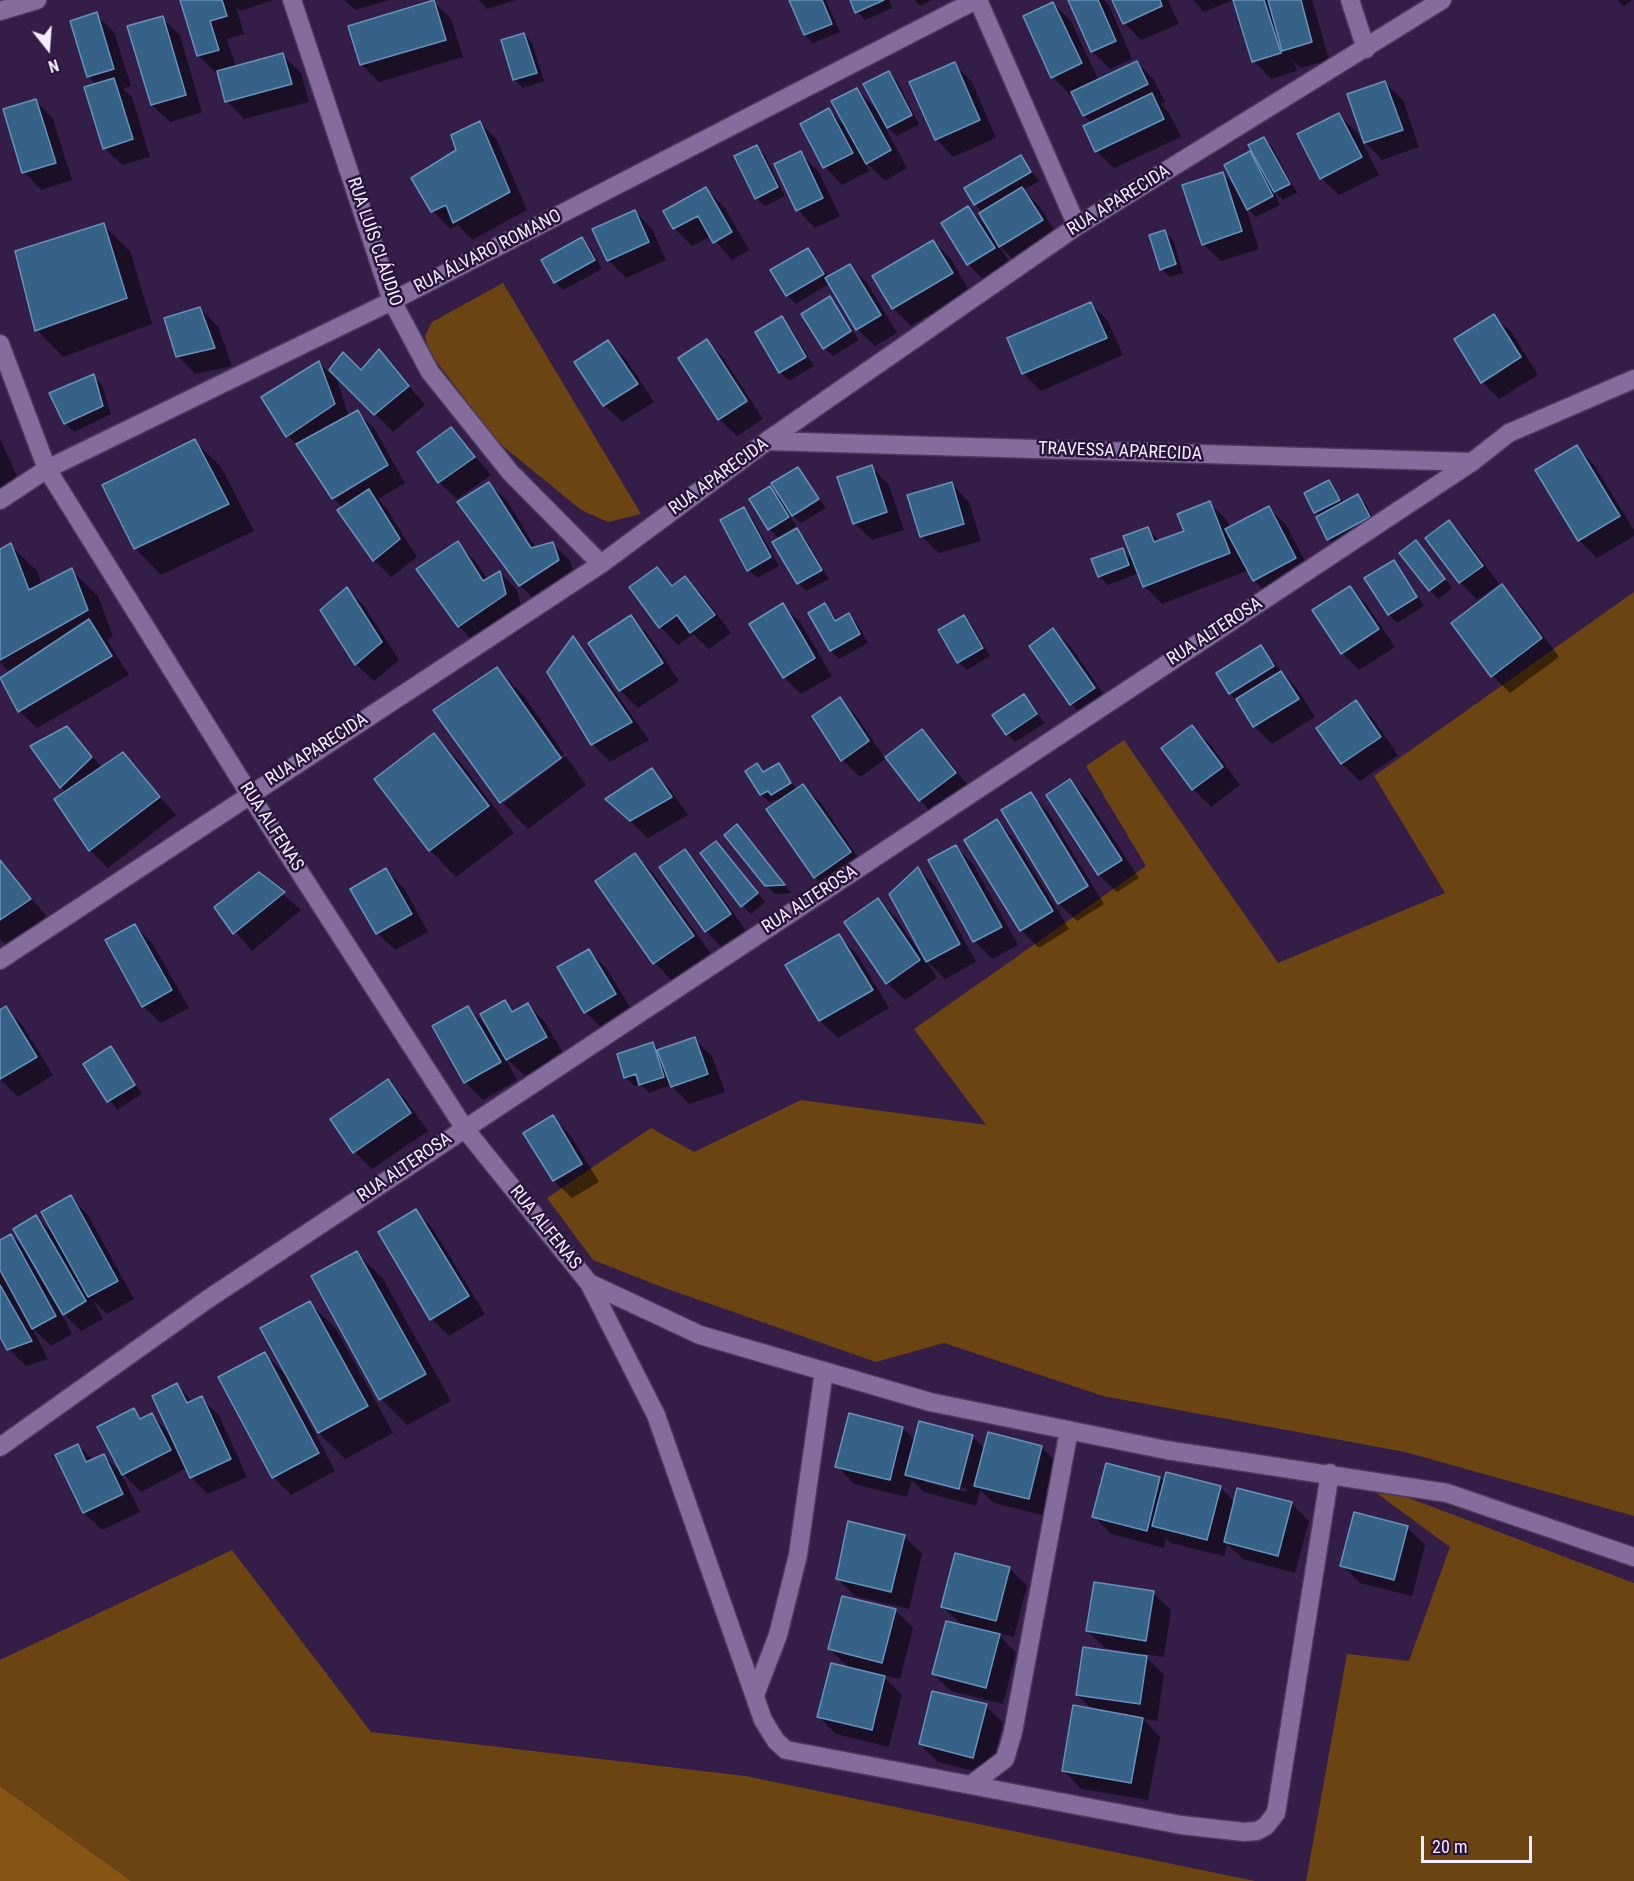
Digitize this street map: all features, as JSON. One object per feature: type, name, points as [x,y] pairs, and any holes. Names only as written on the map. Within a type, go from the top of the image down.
[{"type":"street","points":[[0,11],[37,0]]},
{"type":"street","name":"RUA LUÍS CLÁUDIO","points":[[292,0],[392,301],[430,372],[510,472],[601,564]]},
{"type":"street","points":[[977,0],[1077,226]]},
{"type":"street","name":"RUA ÁLVARO ROMANO","points":[[0,500],[47,469],[392,301],[977,0]]},
{"type":"street","points":[[1350,0],[1366,49]]},
{"type":"street","name":"RUA APARECIDA","points":[[0,960],[601,564],[767,441],[1077,226],[1442,0]]},
{"type":"street","name":"RUA ALFENAS","points":[[0,344],[47,469],[250,795],[465,1129],[589,1283]]},
{"type":"street","name":"RUA ALTEROSA","points":[[0,1447],[208,1299],[1472,462],[1509,433],[1634,379]]},
{"type":"street","name":"TRAVESSA APARECIDA","points":[[767,441],[1472,462]]},
{"type":"street","points":[[589,1283],[700,1335],[930,1401],[1166,1450],[1330,1473],[1447,1493],[1634,1557]]},
{"type":"street","points":[[589,1283],[656,1414],[764,1720],[776,1741],[786,1750],[1181,1825],[1244,1832],[1257,1831],[1266,1826],[1276,1812],[1330,1473]]},
{"type":"street","points":[[755,1695],[778,1635],[798,1555],[824,1371]]},
{"type":"street","points":[[972,1784],[1005,1759],[1013,1732],[1070,1430]]},
{"type":"shaded area","points":[[503,283],[641,514],[608,522],[581,510],[498,442],[429,352],[425,336],[432,322]]},
{"type":"shaded area","points":[[1634,592],[1634,1516],[1405,1452],[1103,1396],[944,1343],[876,1362],[662,1287],[593,1260],[547,1198],[651,1128],[694,1152],[801,1100],[986,1125],[914,1029],[1146,866],[1086,766],[1124,740],[1278,963],[1445,893],[1374,776]]},
{"type":"shaded area","points":[[1356,1478],[1634,1583],[1634,1881],[1306,1881],[1347,1654],[1409,1661],[1450,1547]]},
{"type":"shaded area","points":[[232,1550],[371,1732],[745,1776],[1255,1881],[131,1881],[0,1786],[0,1660]]},
{"type":"shaded area","points":[[0,1786],[131,1881],[0,1881]]},
{"type":"building","points":[[180,0],[222,0],[227,16],[210,21],[219,50],[197,56]]},
{"type":"building","points":[[434,0],[446,40],[360,65],[348,26]]},
{"type":"building","points":[[789,0],[822,0],[832,24],[804,35]]},
{"type":"building","points":[[850,0],[884,0],[855,13]]},
{"type":"building","points":[[1068,0],[1098,0],[1116,41],[1091,52]]},
{"type":"building","points":[[1112,0],[1160,0],[1162,6],[1123,24]]},
{"type":"building","points":[[1233,0],[1264,0],[1281,53],[1252,62]]},
{"type":"building","points":[[1268,0],[1301,0],[1312,42],[1282,51]]},
{"type":"building","points":[[1053,2],[1082,63],[1051,78],[1023,16]]},
{"type":"building","points":[[97,12],[114,69],[87,77],[70,21]]},
{"type":"building","points":[[163,16],[186,95],[151,105],[127,26]]},
{"type":"building","points":[[524,33],[537,73],[513,80],[501,40]]},
{"type":"building","points":[[283,53],[292,84],[225,102],[217,71]]},
{"type":"building","points":[[1137,61],[1148,84],[1083,116],[1071,92]]},
{"type":"building","points":[[955,62],[980,120],[935,140],[909,82]]},
{"type":"building","points":[[889,71],[912,115],[887,128],[863,84]]},
{"type":"building","points":[[114,78],[133,139],[103,149],[84,87]]},
{"type":"building","points":[[1385,81],[1403,130],[1364,143],[1347,94]]},
{"type":"building","points":[[857,88],[891,150],[866,164],[831,101]]},
{"type":"building","points":[[1152,93],[1164,119],[1095,152],[1083,126]]},
{"type":"building","points":[[36,99],[56,163],[22,173],[3,109]]},
{"type":"building","points":[[829,108],[853,153],[823,168],[800,124]]},
{"type":"building","points":[[1339,113],[1362,157],[1320,179],[1297,134]]},
{"type":"building","points":[[480,121],[510,192],[453,223],[446,205],[431,212],[411,178],[456,150],[451,135]]},
{"type":"building","points":[[1264,137],[1290,184],[1274,192],[1248,145]]},
{"type":"building","points":[[757,145],[778,187],[755,199],[734,156]]},
{"type":"building","points":[[801,151],[823,198],[796,211],[774,164]]},
{"type":"building","points":[[1250,151],[1273,196],[1247,210],[1224,165]]},
{"type":"building","points":[[1021,155],[1031,172],[974,205],[964,188]]},
{"type":"building","points":[[1223,172],[1242,231],[1202,245],[1182,185]]},
{"type":"building","points":[[706,187],[732,232],[713,243],[698,216],[673,229],[663,211]]},
{"type":"building","points":[[1022,187],[1043,220],[999,247],[979,213]]},
{"type":"building","points":[[968,206],[995,248],[967,265],[941,223]]},
{"type":"building","points":[[635,210],[649,242],[607,261],[592,229]]},
{"type":"building","points":[[104,223],[127,298],[35,331],[15,251]]},
{"type":"building","points":[[1165,230],[1176,264],[1160,270],[1149,235]]},
{"type":"building","points":[[582,237],[595,260],[554,283],[541,260]]},
{"type":"building","points":[[933,240],[953,273],[892,309],[872,276]]},
{"type":"building","points":[[808,248],[824,274],[786,296],[770,270]]},
{"type":"building","points":[[850,264],[881,315],[856,330],[825,278]]},
{"type":"building","points":[[830,296],[851,331],[823,349],[801,314]]},
{"type":"building","points":[[1091,302],[1107,338],[1022,374],[1007,338]]},
{"type":"building","points":[[200,307],[215,348],[176,357],[164,318]]},
{"type":"building","points":[[1494,314],[1521,357],[1481,383],[1454,339]]},
{"type":"building","points":[[782,316],[806,357],[779,373],[755,332]]},
{"type":"building","points":[[707,339],[747,401],[718,420],[678,358]]},
{"type":"building","points":[[608,340],[638,384],[603,406],[574,362]]},
{"type":"building","points":[[379,349],[409,386],[374,415],[329,370],[343,352],[361,370]]},
{"type":"building","points":[[319,361],[335,404],[286,437],[261,397]]},
{"type":"building","points":[[94,374],[103,406],[64,424],[49,393]]},
{"type":"building","points":[[358,410],[388,465],[332,499],[296,444]]},
{"type":"building","points":[[451,427],[475,457],[438,483],[417,452]]},
{"type":"building","points":[[195,439],[229,504],[134,549],[102,485]]},
{"type":"building","points":[[1577,445],[1620,516],[1578,541],[1535,470]]},
{"type":"building","points":[[872,465],[887,512],[853,524],[837,477]]},
{"type":"building","points":[[798,467],[819,499],[792,516],[771,483]]},
{"type":"building","points":[[1329,480],[1340,500],[1314,513],[1304,493]]},
{"type":"building","points":[[489,482],[531,548],[553,542],[559,560],[519,586],[457,502]]},
{"type":"building","points":[[952,482],[964,524],[920,537],[907,495]]},
{"type":"building","points":[[770,486],[789,517],[768,530],[749,499]]},
{"type":"building","points":[[369,489],[400,539],[373,561],[337,510]]},
{"type":"building","points":[[1358,494],[1370,517],[1327,540],[1316,517]]},
{"type":"building","points":[[1210,501],[1230,553],[1143,587],[1123,536],[1148,527],[1154,542],[1184,531],[1177,514]]},
{"type":"building","points":[[1269,506],[1296,558],[1253,581],[1225,529]]},
{"type":"building","points":[[744,507],[771,557],[747,571],[720,520]]},
{"type":"building","points":[[1449,520],[1483,566],[1459,583],[1425,538]]},
{"type":"building","points":[[797,528],[822,570],[797,584],[772,542]]},
{"type":"building","points":[[1416,540],[1445,579],[1429,591],[1399,553]]},
{"type":"building","points":[[458,541],[483,581],[500,571],[506,594],[458,627],[416,569]]},
{"type":"building","points":[[11,543],[29,590],[72,568],[88,610],[0,660],[0,549]]},
{"type":"building","points":[[1123,548],[1129,565],[1098,577],[1091,559]]},
{"type":"building","points":[[1394,560],[1417,597],[1388,615],[1364,578]]},
{"type":"building","points":[[657,567],[672,586],[685,576],[715,615],[690,633],[677,615],[659,628],[629,587]]},
{"type":"building","points":[[1502,584],[1542,638],[1491,677],[1451,623]]},
{"type":"building","points":[[1350,586],[1379,629],[1341,654],[1312,610]]},
{"type":"building","points":[[347,587],[382,642],[355,665],[320,610]]},
{"type":"building","points":[[783,603],[815,658],[783,678],[749,624]]},
{"type":"building","points":[[825,603],[835,621],[849,613],[860,634],[830,651],[808,613]]},
{"type":"building","points":[[631,615],[663,663],[619,691],[588,643]]},
{"type":"building","points":[[964,615],[983,648],[957,663],[938,630]]},
{"type":"building","points":[[89,619],[112,656],[18,712],[0,678]]},
{"type":"building","points":[[1053,628],[1095,688],[1070,705],[1029,646]]},
{"type":"building","points":[[573,636],[632,722],[591,745],[547,672]]},
{"type":"building","points":[[1261,645],[1274,666],[1229,694],[1216,673]]},
{"type":"building","points":[[497,667],[561,758],[500,803],[433,710]]},
{"type":"building","points":[[1281,671],[1299,699],[1253,727],[1236,699]]},
{"type":"building","points":[[1024,694],[1037,714],[1006,735],[992,715]]},
{"type":"building","points":[[840,697],[869,741],[841,761],[812,716]]},
{"type":"building","points":[[1356,700],[1381,737],[1341,764],[1316,728]]},
{"type":"building","points":[[1192,725],[1223,767],[1192,790],[1161,748]]},
{"type":"building","points":[[67,726],[92,757],[60,788],[30,746]]},
{"type":"building","points":[[922,729],[956,773],[919,801],[885,757]]},
{"type":"building","points":[[434,733],[489,806],[429,851],[374,779]]},
{"type":"building","points":[[123,752],[160,797],[89,851],[54,799]]},
{"type":"building","points":[[757,763],[763,772],[779,763],[791,783],[771,795],[768,791],[760,795],[745,771]]},
{"type":"building","points":[[652,768],[672,797],[630,821],[605,799]]},
{"type":"building","points":[[1070,779],[1122,860],[1098,875],[1046,795]]},
{"type":"building","points":[[803,784],[851,852],[814,878],[766,809]]},
{"type":"building","points":[[1031,792],[1088,886],[1058,904],[1001,810]]},
{"type":"building","points":[[997,819],[1053,911],[1020,931],[964,840]]},
{"type":"building","points":[[737,824],[785,885],[765,886],[724,835]]},
{"type":"building","points":[[716,841],[758,893],[741,907],[700,853]]},
{"type":"building","points":[[956,845],[1002,927],[973,942],[928,860]]},
{"type":"building","points":[[685,849],[731,914],[705,932],[659,867]]},
{"type":"building","points":[[635,853],[694,936],[653,964],[595,881]]},
{"type":"building","points":[[0,860],[31,899],[0,920]]},
{"type":"building","points":[[918,867],[960,944],[926,962],[889,894]]},
{"type":"building","points":[[386,868],[412,914],[376,934],[350,889]]},
{"type":"building","points":[[259,872],[285,892],[233,934],[214,907]]},
{"type":"building","points":[[878,898],[920,960],[886,984],[844,922]]},
{"type":"building","points":[[135,924],[172,990],[142,1007],[105,940]]},
{"type":"building","points":[[839,934],[873,990],[819,1021],[785,965]]},
{"type":"building","points":[[589,949],[616,994],[584,1013],[557,967]]},
{"type":"building","points":[[505,1000],[512,1012],[528,1003],[547,1037],[506,1060],[480,1014]]},
{"type":"building","points":[[6,1006],[37,1057],[0,1079],[0,1010]]},
{"type":"building","points":[[468,1006],[501,1062],[464,1083],[432,1026]]},
{"type":"building","points":[[695,1037],[708,1074],[671,1087],[657,1050]]},
{"type":"building","points":[[653,1042],[664,1077],[639,1085],[636,1074],[624,1078],[617,1054]]},
{"type":"building","points":[[111,1046],[135,1085],[107,1102],[83,1064]]},
{"type":"building","points":[[388,1079],[411,1113],[353,1153],[330,1119]]},
{"type":"building","points":[[553,1115],[582,1164],[553,1181],[523,1133]]},
{"type":"building","points":[[71,1195],[118,1281],[88,1297],[41,1212]]},
{"type":"building","points":[[416,1209],[469,1296],[430,1320],[378,1232]]},
{"type":"building","points":[[36,1215],[86,1301],[63,1315],[13,1229]]},
{"type":"building","points":[[11,1234],[56,1316],[32,1329],[0,1270],[0,1240]]},
{"type":"building","points":[[357,1251],[426,1374],[379,1400],[311,1276]]},
{"type":"building","points":[[0,1285],[32,1341],[7,1350],[0,1337]]},
{"type":"building","points":[[310,1301],[368,1406],[318,1433],[260,1328]]},
{"type":"building","points":[[265,1352],[319,1453],[272,1478],[218,1377]]},
{"type":"building","points":[[177,1383],[187,1403],[202,1396],[231,1459],[190,1478],[152,1396]]},
{"type":"building","points":[[134,1408],[140,1419],[152,1413],[171,1450],[122,1475],[97,1427]]},
{"type":"building","points":[[849,1413],[903,1427],[890,1480],[835,1467]]},
{"type":"building","points":[[919,1421],[973,1435],[959,1489],[905,1475]]},
{"type":"building","points":[[988,1432],[1042,1446],[1029,1499],[974,1486]]},
{"type":"building","points":[[78,1444],[86,1462],[104,1454],[123,1494],[83,1513],[55,1455]]},
{"type":"building","points":[[1106,1463],[1160,1477],[1147,1531],[1092,1517]]},
{"type":"building","points":[[1166,1472],[1221,1486],[1207,1540],[1152,1526]]},
{"type":"building","points":[[1237,1488],[1292,1502],[1278,1556],[1224,1542]]},
{"type":"building","points":[[1354,1512],[1408,1526],[1394,1580],[1340,1566]]},
{"type":"building","points":[[848,1521],[905,1535],[891,1592],[836,1579]]},
{"type":"building","points":[[955,1553],[1010,1567],[996,1621],[941,1607]]},
{"type":"building","points":[[1094,1582],[1154,1591],[1146,1641],[1086,1631]]},
{"type":"building","points":[[842,1596],[896,1609],[882,1663],[828,1649]]},
{"type":"building","points":[[946,1621],[1000,1634],[986,1688],[932,1674]]},
{"type":"building","points":[[1083,1647],[1147,1656],[1140,1704],[1076,1695]]},
{"type":"building","points":[[831,1663],[885,1676],[872,1730],[817,1717]]},
{"type":"building","points":[[932,1691],[987,1704],[973,1758],[919,1744]]},
{"type":"building","points":[[1073,1705],[1143,1718],[1131,1783],[1062,1771]]}]
